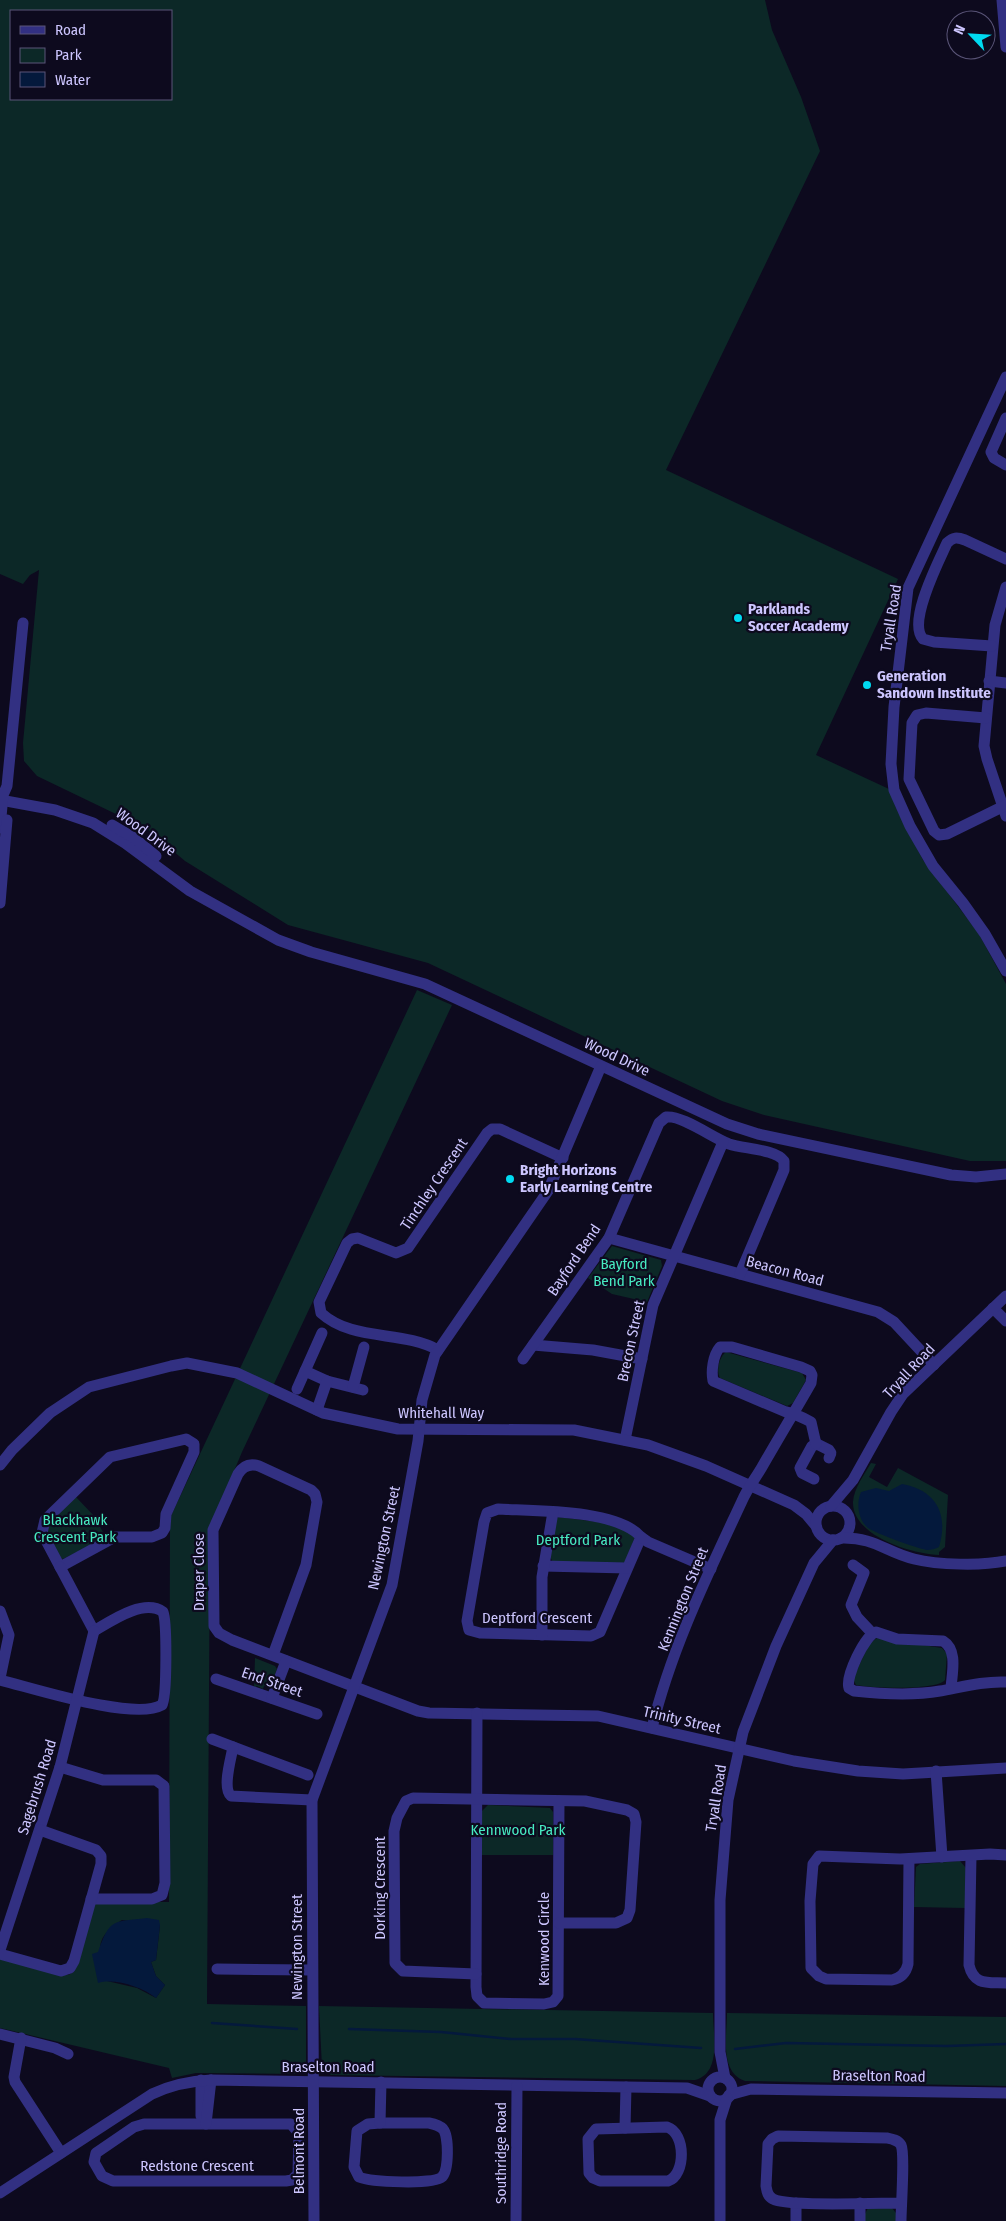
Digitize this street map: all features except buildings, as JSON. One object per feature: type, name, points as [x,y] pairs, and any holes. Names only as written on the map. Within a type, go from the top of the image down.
[{"type":"street","points":[[1002,0],[1006,47]]},
{"type":"street","name":"Tryall Road","points":[[1006,377],[908,588],[895,698],[891,764],[894,790],[932,866],[963,903],[985,934],[1006,971]]},
{"type":"street","points":[[1006,418],[991,452],[994,458],[1006,465]]},
{"type":"street","points":[[992,646],[934,642],[923,639],[919,632],[922,598],[950,539],[959,538],[965,540],[1006,559]]},
{"type":"street","points":[[986,718],[926,713],[917,715],[912,723],[909,779],[934,831],[939,834],[947,834],[1005,809],[985,751],[992,646],[998,610],[1006,587]]},
{"type":"street","points":[[0,828],[23,623]]},
{"type":"street","points":[[989,681],[1006,683]]},
{"type":"street","points":[[0,903],[4,797]]},
{"type":"street","name":"Wood Drive","points":[[4,797],[57,803],[108,823],[134,838],[180,876],[215,897],[232,915],[267,934],[293,946],[425,984],[721,1122],[758,1134],[950,1175],[976,1177],[1005,1174]]},
{"type":"street","name":"Newington Street","points":[[314,2082],[312,1800],[392,1585],[419,1429],[422,1400],[433,1360],[438,1350],[545,1196],[601,1066]]},
{"type":"street","name":"Bayford Bend","points":[[523,1359],[609,1238],[662,1119],[673,1117],[723,1142],[777,1155],[784,1164],[784,1170],[740,1274]]},
{"type":"street","name":"Tinchley Crescent","points":[[438,1350],[417,1342],[349,1329],[321,1313],[319,1302],[347,1243],[352,1239],[358,1238],[388,1252],[396,1253],[408,1248],[487,1133],[492,1129],[500,1129],[563,1158]]},
{"type":"street","name":"Brecon Street","points":[[625,1440],[653,1305],[723,1142]]},
{"type":"street","name":"Beacon Road","points":[[609,1238],[878,1312],[894,1322],[934,1365]]},
{"type":"street","points":[[1001,1303],[1006,1321]]},
{"type":"street","name":"Tryall Road","points":[[828,1507],[853,1480],[898,1402],[934,1365],[1001,1303]]},
{"type":"street","points":[[297,1389],[322,1333]]},
{"type":"street","points":[[533,1345],[593,1350],[642,1359]]},
{"type":"street","points":[[793,1414],[813,1379],[807,1369],[727,1346],[720,1347],[717,1350],[712,1375],[714,1381],[810,1422],[816,1444],[829,1450],[831,1454],[829,1458]]},
{"type":"street","points":[[306,1371],[327,1381],[358,1389],[364,1347]]},
{"type":"street","name":"Whitehall Way","points":[[0,1465],[12,1450],[50,1413],[83,1390],[98,1384],[181,1364],[196,1364],[237,1373],[317,1410],[398,1430],[574,1430],[667,1450],[794,1505],[817,1528]]},
{"type":"street","points":[[317,1410],[327,1381]]},
{"type":"street","name":"Kennington Street","points":[[652,1728],[660,1696],[710,1569],[751,1485],[793,1414]]},
{"type":"street","points":[[0,1611],[8,1628],[9,1642],[0,1679],[120,1708],[160,1707],[164,1703],[165,1620],[163,1612],[153,1609],[137,1609],[94,1631],[43,1537],[43,1524],[107,1460],[127,1451],[183,1439],[192,1441],[194,1452],[166,1514],[165,1528],[162,1533],[152,1537],[115,1537],[60,1567]]},
{"type":"street","points":[[814,1479],[802,1473],[800,1468],[812,1446],[816,1444]]},
{"type":"street","name":"Draper Close","points":[[273,1656],[306,1565],[317,1502],[315,1494],[311,1490],[252,1464],[244,1467],[238,1474],[214,1527],[214,1621],[216,1629],[226,1637],[273,1656],[355,1687]]},
{"type":"street","name":"Tryall Road","points":[[848,1515],[853,1480]]},
{"type":"street","name":"Whitehall Way","points":[[794,1505],[828,1507]]},
{"type":"street","points":[[871,1540],[839,1507],[828,1507],[818,1515],[817,1528],[824,1537],[871,1540],[913,1559],[983,1564],[1006,1560]]},
{"type":"street","name":"Deptford Crescent","points":[[641,1536],[600,1632],[591,1636],[474,1633],[469,1630],[467,1621],[484,1522],[488,1513],[498,1509],[572,1512],[614,1521],[635,1530],[648,1542],[710,1569]]},
{"type":"street","points":[[542,1635],[543,1566],[553,1512]]},
{"type":"street","points":[[837,1539],[848,1530],[848,1515]]},
{"type":"street","name":"Tryall Road","points":[[814,1563],[817,1528]]},
{"type":"street","name":"Tryall Road","points":[[719,2080],[721,1890],[726,1812],[739,1748],[744,1727],[776,1646],[814,1563],[837,1539]]},
{"type":"street","points":[[853,1565],[864,1573],[851,1605],[852,1610],[872,1633]]},
{"type":"street","points":[[543,1566],[627,1568]]},
{"type":"street","name":"Sagebrush Road","points":[[0,1950],[60,1767],[94,1631]]},
{"type":"street","points":[[951,1688],[952,1650],[946,1643],[943,1641],[897,1639],[882,1633],[872,1633],[867,1637],[848,1679],[849,1688],[854,1691],[896,1694],[940,1691],[978,1683],[1006,1682]]},
{"type":"street","points":[[272,1698],[286,1661]]},
{"type":"street","name":"End Street","points":[[216,1678],[317,1714]]},
{"type":"street","name":"Trinity Street","points":[[355,1687],[418,1711],[583,1715],[606,1718],[833,1769],[902,1774],[1006,1768]]},
{"type":"street","name":"Kenwood Circle","points":[[473,1713],[476,1974],[477,1996],[484,2002],[544,2004],[553,2002],[560,1992],[559,1801]]},
{"type":"street","points":[[212,1739],[308,1775]]},
{"type":"street","points":[[233,1747],[226,1786],[228,1794],[231,1796],[312,1800]]},
{"type":"street","points":[[60,1767],[103,1780],[156,1780],[164,1786],[165,1883],[162,1895],[152,1899],[91,1899]]},
{"type":"street","points":[[936,1771],[942,1857]]},
{"type":"street","name":"Dorking Crescent","points":[[473,1799],[409,1799],[400,1811],[394,1830],[395,1961],[398,1968],[403,1971],[476,1974]]},
{"type":"street","points":[[473,1799],[585,1801],[626,1810],[634,1814],[636,1822],[628,1918],[616,1923],[560,1922]]},
{"type":"street","points":[[0,1954],[61,1971],[68,1970],[74,1961],[101,1864],[100,1853],[40,1830]]},
{"type":"street","points":[[909,1859],[908,1964],[905,1972],[892,1980],[826,1979],[816,1974],[810,1965],[810,1901],[814,1861],[823,1855],[909,1859],[1006,1855]]},
{"type":"street","points":[[971,1856],[969,1964],[971,1972],[974,1977],[982,1982],[1006,1983]]},
{"type":"street","points":[[217,1968],[312,1970]]},
{"type":"street","points":[[0,2034],[21,2038],[68,2054]]},
{"type":"street","points":[[21,2038],[14,2080],[61,2154]]},
{"type":"street","points":[[206,2080],[210,2100],[207,2124]]},
{"type":"street","points":[[206,2080],[207,2124]]},
{"type":"street","name":"Braselton Road","points":[[0,2193],[152,2094],[174,2085],[206,2080],[687,2088],[719,2080],[751,2089],[1006,2092]]},
{"type":"street","points":[[720,2120],[708,2088],[719,2080],[731,2087],[720,2120],[720,2221]]},
{"type":"street","name":"Belmont Road","points":[[314,2082],[314,2221]]},
{"type":"street","points":[[380,2123],[381,2082]]},
{"type":"street","name":"Southridge Road","points":[[516,2086],[516,2221]]},
{"type":"street","points":[[625,2128],[626,2087]]},
{"type":"street","name":"Braselton Road","points":[[687,2088],[712,2097]]},
{"type":"street","name":"Braselton Road","points":[[728,2096],[751,2089]]},
{"type":"street","points":[[712,2097],[720,2100],[728,2096]]},
{"type":"street","points":[[380,2123],[429,2123],[442,2128],[446,2135],[447,2156],[447,2169],[443,2176],[436,2180],[411,2181],[370,2181],[359,2177],[356,2173],[354,2160],[357,2131],[360,2127],[368,2124],[380,2123]]},
{"type":"street","name":"Redstone Crescent","points":[[144,2124],[207,2124],[288,2124],[294,2126],[298,2130],[299,2136],[299,2167],[297,2176],[292,2180],[286,2181],[113,2181],[104,2178],[95,2164],[95,2156],[98,2150],[134,2126],[144,2124]]},
{"type":"street","points":[[667,2127],[676,2132],[680,2140],[680,2169],[676,2177],[671,2180],[658,2181],[600,2181],[592,2178],[588,2170],[588,2139],[590,2133],[600,2128],[625,2128],[667,2127]]},
{"type":"street","points":[[901,2203],[796,2203],[774,2200],[767,2193],[767,2147],[770,2141],[776,2137],[896,2140],[902,2148],[901,2221]]},
{"type":"street","points":[[796,2203],[796,2221]]},
{"type":"street","points":[[860,2203],[860,2221]]},
{"type":"green space","points":[[0,0],[765,0],[772,30],[801,97],[820,151],[666,470],[898,579],[816,755],[889,789],[896,808],[923,860],[979,934],[1006,984],[1006,1161],[970,1161],[764,1115],[722,1101],[428,963],[288,925],[185,861],[147,829],[37,776],[24,761],[23,743],[39,570],[30,575],[23,584],[0,574]]},
{"type":"green space","points":[[417,990],[452,1005],[242,1452],[213,1521],[210,1535],[207,2004],[306,2006],[306,2067],[302,2073],[196,2073],[172,2078],[169,2068],[0,2028],[0,1957],[68,1975],[74,1972],[92,1907],[97,1902],[169,1902],[170,1518]],"holes":[[[122,1920],[160,1925],[156,1960],[151,1962],[156,1976],[165,1985],[156,1998],[137,1988],[107,1981],[100,1953],[102,1939],[106,1933]]]},
{"type":"green space","name":"Bayford Bend Park","points":[[612,1246],[661,1260],[662,1266],[647,1302],[612,1294],[588,1278]]},
{"type":"green space","points":[[726,1352],[802,1373],[806,1380],[793,1403],[787,1406],[720,1378],[718,1372],[719,1364]]},
{"type":"green space","points":[[871,1463],[876,1464],[869,1477],[887,1487],[898,1468],[948,1495],[945,1547],[939,1552],[939,1555],[900,1547],[886,1541],[862,1524],[855,1514],[853,1502],[857,1487]]},
{"type":"green space","name":"Blackhawk Crescent Park","points":[[75,1496],[95,1517],[106,1538],[63,1559],[60,1558],[47,1536],[46,1527]]},
{"type":"green space","name":"Deptford Park","points":[[558,1517],[615,1524],[635,1537],[625,1562],[553,1562],[550,1557],[555,1522]]},
{"type":"green space","points":[[877,1638],[942,1648],[947,1654],[945,1680],[929,1686],[917,1687],[888,1688],[856,1685],[853,1679],[869,1644]]},
{"type":"green space","points":[[255,1658],[275,1666],[277,1669],[270,1688],[264,1686],[263,1689],[257,1686],[254,1688]]},
{"type":"green space","name":"Kennwood Park","points":[[488,1805],[550,1808],[553,1812],[553,1855],[482,1855],[482,1811]]},
{"type":"green space","points":[[960,1861],[966,1868],[965,1908],[914,1907],[916,1867],[920,1864]]},
{"type":"green space","points":[[319,2006],[713,2013],[713,2061],[704,2076],[695,2080],[331,2075],[322,2068]]},
{"type":"green space","points":[[727,2013],[1006,2017],[1006,2086],[745,2081],[731,2070],[728,2061],[726,2052]]},
{"type":"green space","points":[[868,2208],[892,2208],[896,2213],[897,2221],[864,2221]]},
{"type":"water","points":[[902,1484],[924,1492],[937,1505],[941,1514],[942,1524],[939,1547],[927,1550],[906,1544],[873,1531],[862,1521],[858,1506],[861,1492],[876,1488],[889,1491]]},
{"type":"water","points":[[147,1918],[159,1920],[160,1925],[156,1960],[151,1962],[156,1976],[165,1985],[156,1998],[128,1984],[98,1983],[92,1954],[98,1952],[110,1927],[127,1920]]},
{"type":"waterway","points":[[212,2023],[297,2029]]},
{"type":"waterway","points":[[349,2029],[441,2032],[511,2039],[575,2039],[701,2048]]},
{"type":"waterway","points":[[735,2049],[786,2043],[947,2046],[1006,2044]]},
{"type":"place","name":"Parklands Soccer Academy","points":[[738,618]]},
{"type":"place","name":"Generation Sandown Institute","points":[[867,685]]},
{"type":"place","name":"Bright Horizons Early Learning Centre","points":[[510,1179]]}]
